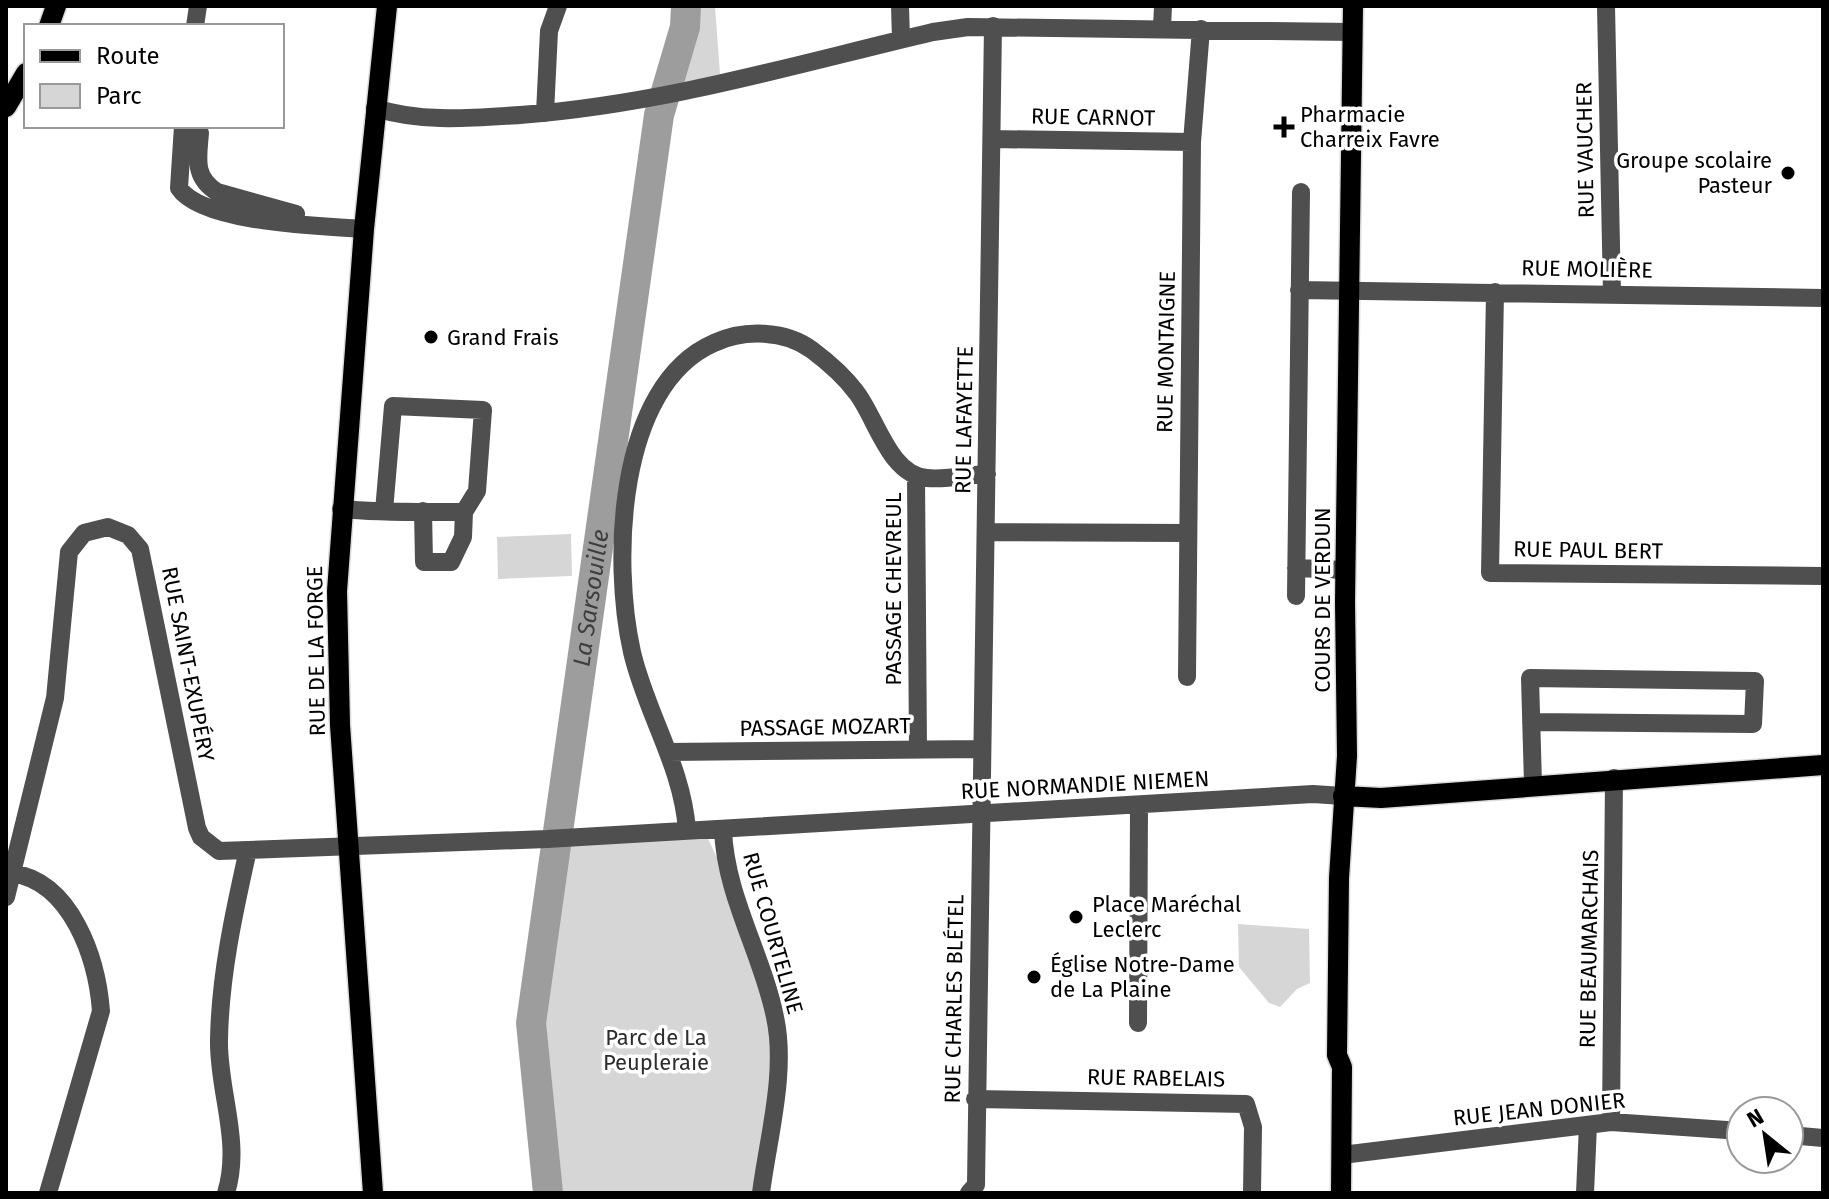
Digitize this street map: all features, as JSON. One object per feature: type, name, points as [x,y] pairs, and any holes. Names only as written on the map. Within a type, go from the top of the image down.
[{"type":"main road","name":"RUE DE LA FORGE","points":[[373,1193],[338,662],[341,509],[375,108],[387,6]]},
{"type":"main road","name":"COURS DE VERDUN","points":[[1341,1193],[1342,1067],[1337,1055],[1343,796],[1347,756],[1345,570],[1353,6]]},
{"type":"main road","points":[[6,107],[24,76]]},
{"type":"main road","name":"RUE NORMANDIE NIEMEN","points":[[1343,796],[1381,798],[1533,784],[1823,765]]},
{"type":"street","points":[[545,113],[549,31],[558,6]]},
{"type":"street","points":[[900,6],[901,39]]},
{"type":"street","points":[[1162,28],[1163,6]]},
{"type":"street","name":"RUE VAUCHER","points":[[1606,6],[1612,293]]},
{"type":"street","points":[[375,108],[426,119],[545,113],[640,101],[947,29],[993,26],[1353,32]]},
{"type":"street","name":"RUE LAFAYETTE","points":[[982,814],[993,26]]},
{"type":"street","name":"RUE MONTAIGNE","points":[[1187,677],[1192,142],[1201,29]]},
{"type":"street","points":[[192,129],[179,188],[195,204],[272,221],[364,229]]},
{"type":"street","name":"RUE CARNOT","points":[[993,139],[1192,142]]},
{"type":"street","points":[[1296,596],[1301,192]]},
{"type":"street","name":"RUE MOLIÈRE","points":[[1299,290],[1823,298]]},
{"type":"street","name":"RUE PAUL BERT","points":[[1495,292],[1490,573],[1823,576]]},
{"type":"street","points":[[687,831],[680,783],[643,692],[632,650],[622,568],[627,491],[634,457],[655,404],[682,363],[726,337],[750,333],[790,338],[809,348],[843,376],[867,406],[898,462],[916,476],[987,474]]},
{"type":"street","points":[[384,511],[393,406],[483,410],[477,491],[464,512],[463,537],[451,562],[424,562],[423,511]]},
{"type":"street","name":"PASSAGE CHEVREUL","points":[[916,476],[918,750]]},
{"type":"street","points":[[341,509],[464,512]]},
{"type":"street","name":"RUE SAINT-EXUPÉRY","points":[[6,897],[12,873],[14,822],[59,674],[69,552],[84,533],[108,527],[128,535],[140,549],[201,837],[219,851],[348,847]]},
{"type":"street","points":[[986,532],[1188,533]]},
{"type":"street","points":[[1296,568],[1345,570]]},
{"type":"street","points":[[1531,722],[1753,724],[1755,681],[1530,678],[1531,722],[1533,784]]},
{"type":"street","name":"PASSAGE MOZART","points":[[668,752],[982,749]]},
{"type":"street","name":"RUE BEAUMARCHAIS","points":[[1611,1122],[1614,778]]},
{"type":"street","name":"RUE NORMANDIE NIEMEN","points":[[348,847],[547,839],[1313,794],[1343,796]]},
{"type":"street","points":[[1138,1023],[1139,806]]},
{"type":"street","name":"RUE CHARLES BLÉTEL","points":[[973,1189],[982,814]]},
{"type":"street","name":"RUE COURTELINE","points":[[723,829],[724,862],[762,964],[776,1021],[778,1065],[761,1193]]},
{"type":"street","points":[[226,1193],[232,1157],[219,1042],[221,1002],[235,905],[248,850]]},
{"type":"street","points":[[12,873],[59,897],[81,933],[100,990],[101,1011],[48,1193]]},
{"type":"street","name":"RUE RABELAIS","points":[[975,1099],[1246,1104],[1253,1127],[1252,1193]]},
{"type":"street","name":"RUE JEAN DONIER","points":[[1342,1155],[1611,1122],[1725,1130]]},
{"type":"street","points":[[1585,1193],[1588,1125]]},
{"type":"green space","points":[[684,6],[715,6],[720,74],[671,86],[686,29]]},
{"type":"green space","points":[[571,534],[572,576],[498,579],[497,537]]},
{"type":"green space","name":"Parc de La Peupleraie","points":[[704,830],[738,903],[776,1021],[761,1193],[548,1193],[531,1023],[543,939],[572,837]]},
{"type":"green space","points":[[1238,924],[1309,929],[1310,983],[1297,989],[1280,1007],[1269,1003],[1239,967]]},
{"type":"waterway","name":"La Sarsouille","points":[[548,1193],[531,1023],[659,115],[685,27],[686,6]]},
{"type":"place","name":"Pharmacie Charreix Favre","points":[[1284,127]]},
{"type":"place","name":"Groupe scolaire Pasteur","points":[[1788,173]]},
{"type":"place","name":"Grand Frais","points":[[431,337]]},
{"type":"place","name":"Place Maréchal Leclerc","points":[[1076,917]]},
{"type":"place","name":"Église Notre-Dame de La Plaine","points":[[1034,977]]}]
